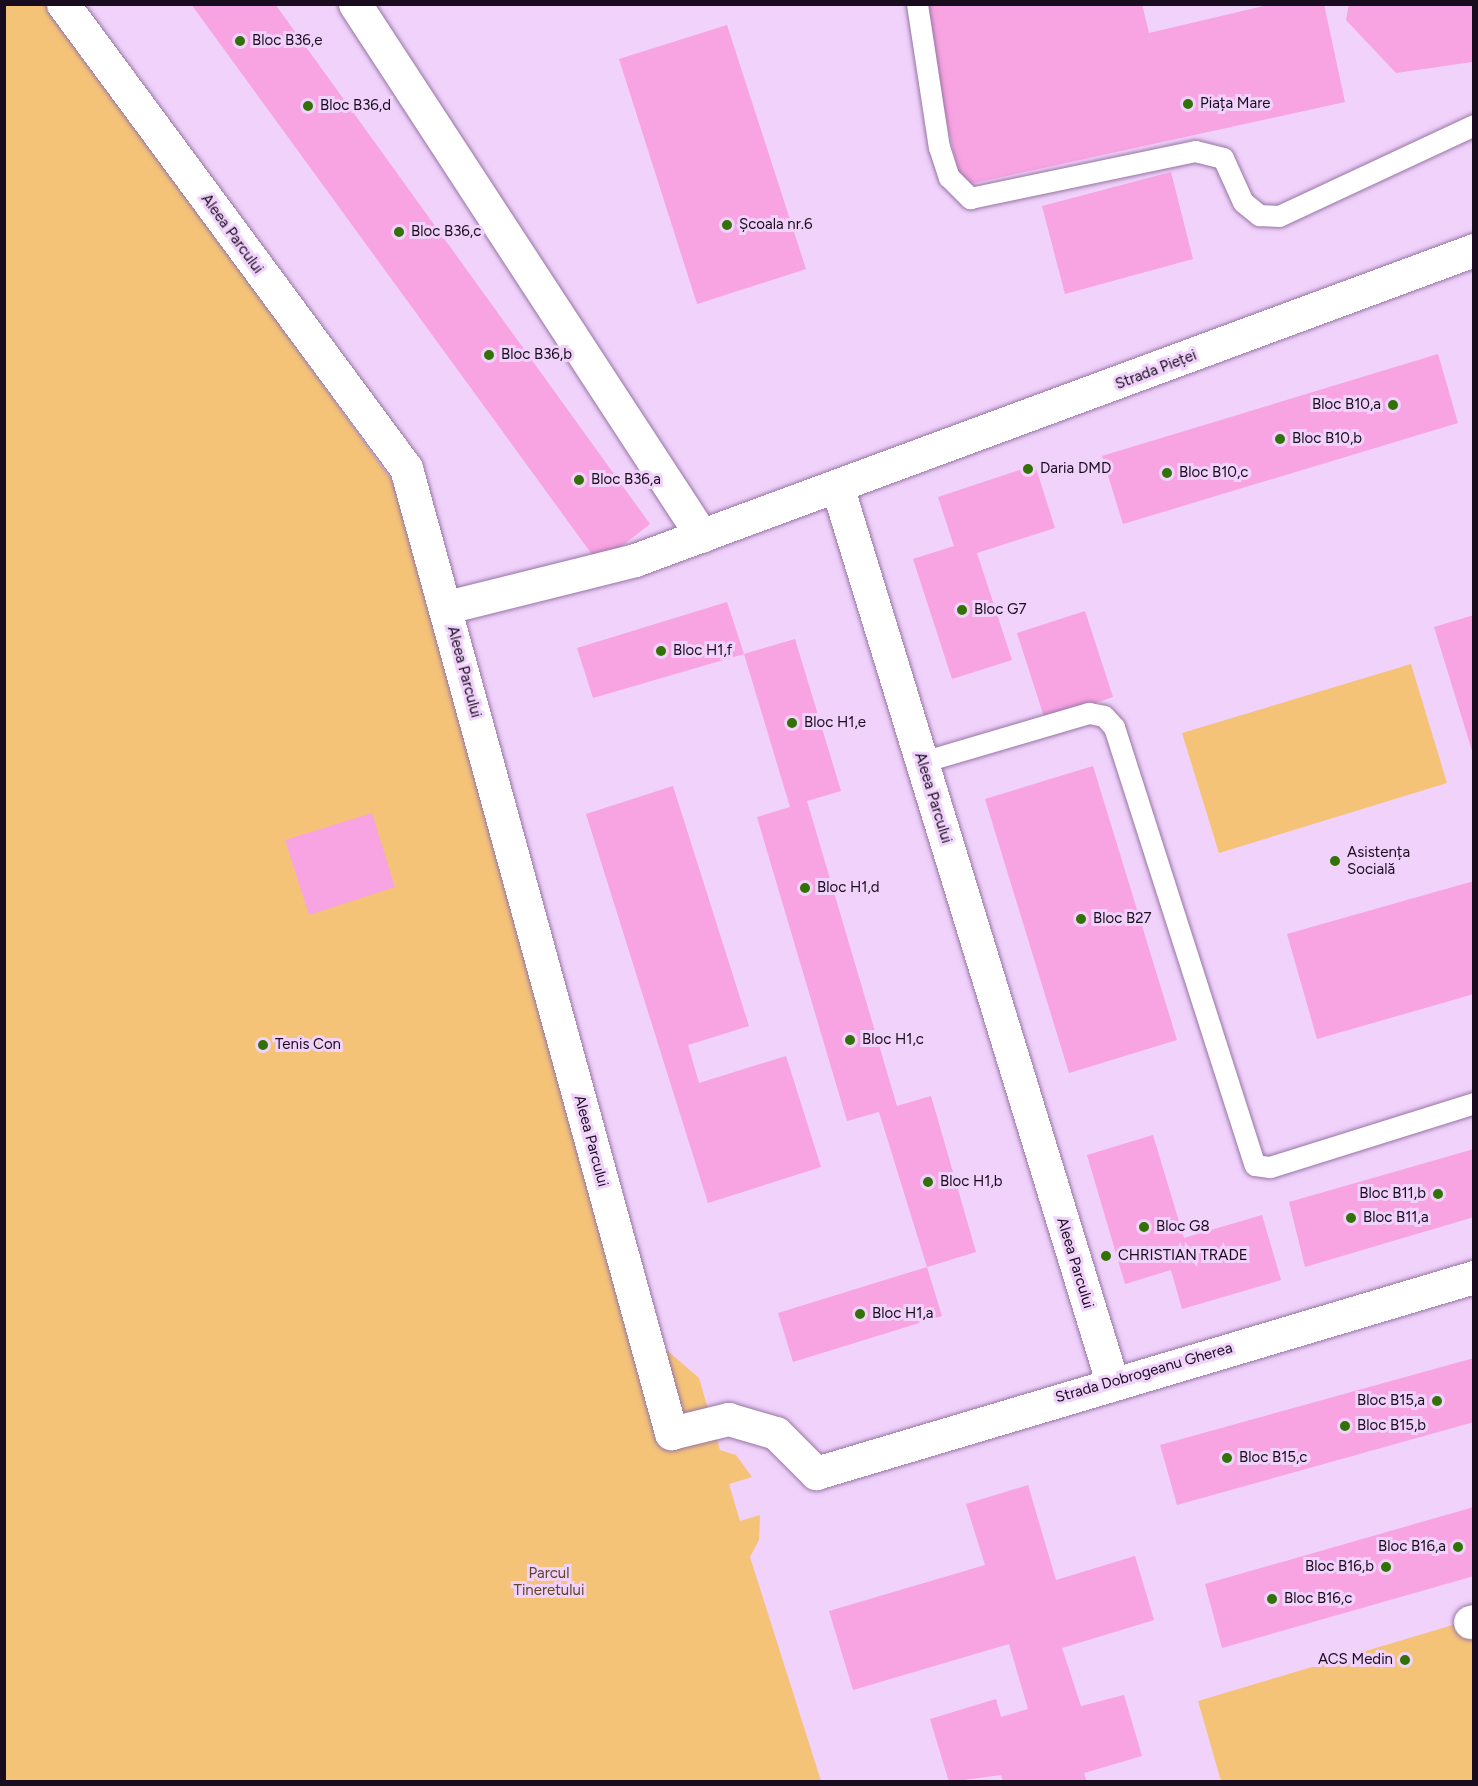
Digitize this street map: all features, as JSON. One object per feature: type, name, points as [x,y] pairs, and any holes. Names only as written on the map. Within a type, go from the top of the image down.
[{"type":"street","name":"Aleea Parcului","points":[[63,4],[406,468],[447,608],[671,1433],[728,1419],[776,1433],[816,1473]]},
{"type":"street","points":[[354,4],[702,536]]},
{"type":"street","name":"Strada Pieței","points":[[447,608],[635,560],[838,489],[1473,250]]},
{"type":"street","name":"Aleea Parcului","points":[[838,489],[1112,1382]]},
{"type":"street","name":"Strada Dobrogeanu Gherea","points":[[816,1473],[1112,1382],[1473,1277]]},
{"type":"lane","points":[[916,4],[939,147],[949,177],[970,198],[1196,150],[1223,159],[1243,202],[1259,215],[1279,216],[1473,124]]},
{"type":"lane","points":[[922,762],[1089,713],[1104,716],[1114,727],[1255,1165],[1270,1167],[1473,1104]]},
{"type":"green space","name":"Parcul Tineretului","points":[[48,4],[393,482],[654,1339],[699,1378],[720,1450],[736,1455],[752,1477],[729,1484],[740,1521],[760,1515],[759,1540],[750,1557],[821,1781],[5,1781],[4,5]]},
{"type":"green space","points":[[1411,664],[1447,783],[1219,853],[1182,733]]},
{"type":"green space","name":"ACS Medin","points":[[1473,1619],[1473,1781],[1221,1781],[1198,1701]]},
{"type":"building","points":[[191,4],[275,4],[650,524],[599,564]]},
{"type":"building","points":[[921,4],[1142,4],[1149,33],[1272,4],[1324,4],[1345,102],[961,186]]},
{"type":"building","points":[[1349,4],[1474,4],[1472,62],[1396,73],[1346,20]]},
{"type":"building","points":[[727,25],[806,269],[697,304],[619,59]]},
{"type":"building","points":[[1171,172],[1193,259],[1065,294],[1042,206]]},
{"type":"building","points":[[1438,354],[1458,423],[1123,524],[1102,456]]},
{"type":"building","name":"Bloc G7","points":[[1035,465],[1055,528],[977,553],[1012,660],[952,679],[913,559],[954,546],[938,497]]},
{"type":"building","name":"Bloc H1,f","points":[[727,602],[744,654],[593,698],[577,648]]},
{"type":"building","points":[[1085,611],[1113,697],[1045,720],[1017,633]]},
{"type":"building","points":[[1474,615],[1474,754],[1473,754],[1434,627]]},
{"type":"building","points":[[795,639],[841,791],[807,801],[897,1106],[931,1096],[976,1252],[927,1267],[879,1112],[847,1121],[757,817],[790,807],[744,654]]},
{"type":"building","name":"Bloc B27","points":[[1093,766],[1177,1040],[1069,1073],[985,799]]},
{"type":"building","points":[[673,786],[749,1026],[688,1045],[699,1083],[786,1056],[821,1167],[708,1203],[586,814]]},
{"type":"building","points":[[372,813],[395,887],[309,915],[285,840]]},
{"type":"building","points":[[1474,881],[1474,994],[1317,1039],[1287,934]]},
{"type":"building","name":"Bloc G8","points":[[1153,1135],[1184,1238],[1262,1215],[1281,1280],[1182,1309],[1171,1270],[1125,1284],[1087,1155]]},
{"type":"building","name":"Bloc B11,a","points":[[1474,1149],[1474,1217],[1305,1267],[1289,1202]]},
{"type":"building","name":"Bloc H1,a","points":[[927,1267],[942,1316],[793,1362],[778,1313]]},
{"type":"building","points":[[1474,1358],[1474,1422],[1177,1505],[1160,1445]]},
{"type":"building","points":[[1028,1485],[1056,1580],[1135,1556],[1154,1620],[1062,1648],[1081,1706],[1124,1695],[1142,1756],[1084,1773],[1087,1782],[1003,1782],[1001,1775],[949,1782],[930,1719],[996,1699],[1001,1717],[1028,1709],[1009,1644],[853,1690],[829,1611],[985,1565],[966,1504]]},
{"type":"building","points":[[1474,1507],[1474,1576],[1222,1648],[1205,1584]]},
{"type":"place","name":"Bloc B36,e","points":[[240,41]]},
{"type":"place","name":"Piața Mare","points":[[1188,104]]},
{"type":"place","name":"Bloc B36,d","points":[[308,106]]},
{"type":"place","name":"Școala nr.6","points":[[727,225]]},
{"type":"place","name":"Bloc B36,c","points":[[399,232]]},
{"type":"place","name":"Bloc B36,b","points":[[489,355]]},
{"type":"place","name":"Bloc B10,a","points":[[1393,405]]},
{"type":"place","name":"Bloc B10,b","points":[[1280,439]]},
{"type":"place","name":"Daria DMD","points":[[1028,469]]},
{"type":"place","name":"Bloc B10,c","points":[[1167,473]]},
{"type":"place","name":"Bloc B36,a","points":[[579,480]]},
{"type":"place","name":"Bloc G7","points":[[962,610]]},
{"type":"place","name":"Bloc H1,f","points":[[661,651]]},
{"type":"place","name":"Bloc H1,e","points":[[792,723]]},
{"type":"place","name":"Asistența Socială","points":[[1335,861]]},
{"type":"place","name":"Bloc H1,d","points":[[805,888]]},
{"type":"place","name":"Bloc B27","points":[[1081,919]]},
{"type":"place","name":"Bloc H1,c","points":[[850,1040]]},
{"type":"place","name":"Tenis Con","points":[[263,1045]]},
{"type":"place","name":"Bloc H1,b","points":[[928,1182]]},
{"type":"place","name":"Bloc B11,b","points":[[1438,1194]]},
{"type":"place","name":"Bloc B11,a","points":[[1351,1218]]},
{"type":"place","name":"Bloc G8","points":[[1144,1227]]},
{"type":"place","name":"CHRISTIAN TRADE","points":[[1106,1256]]},
{"type":"place","name":"Bloc H1,a","points":[[860,1314]]},
{"type":"place","name":"Bloc B15,a","points":[[1437,1401]]},
{"type":"place","name":"Bloc B15,b","points":[[1345,1426]]},
{"type":"place","name":"Bloc B15,c","points":[[1227,1458]]},
{"type":"place","name":"Bloc B16,a","points":[[1458,1547]]},
{"type":"place","name":"Bloc B16,b","points":[[1386,1567]]},
{"type":"place","name":"Bloc B16,c","points":[[1272,1599]]},
{"type":"place","name":"ACS Medin","points":[[1405,1660]]}]
